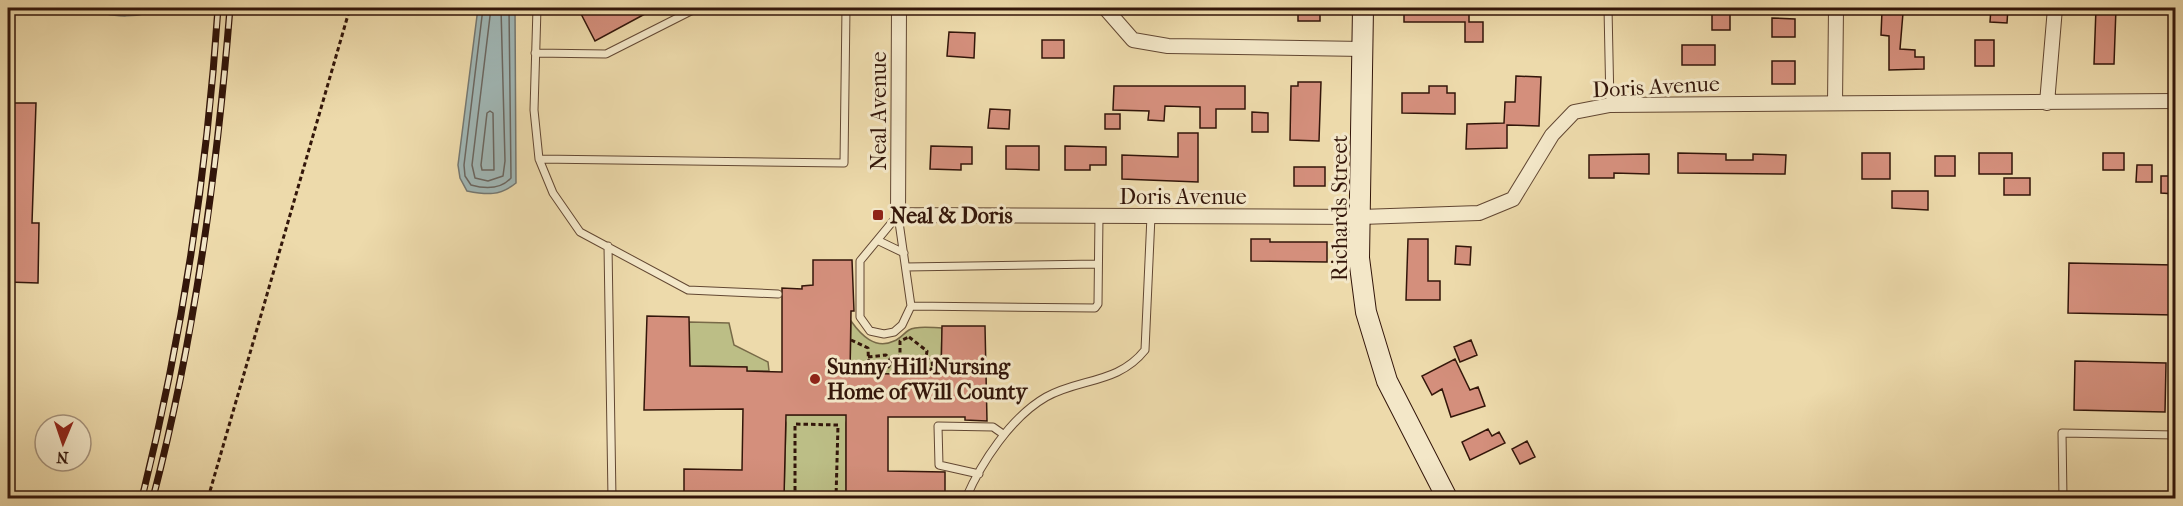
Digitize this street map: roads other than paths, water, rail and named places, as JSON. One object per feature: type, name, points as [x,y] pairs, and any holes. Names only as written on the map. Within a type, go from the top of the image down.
[{"type":"street","name":"Neal Avenue","points":[[898,215],[899,8]]},
{"type":"street","points":[[1105,8],[1133,40],[1168,46],[1363,49]]},
{"type":"street","name":"Richards Street","points":[[1364,8],[1359,258],[1366,312],[1384,371],[1447,498]]},
{"type":"street","points":[[1835,103],[1836,8]]},
{"type":"street","points":[[2047,103],[2055,8]]},
{"type":"street","name":"Doris Avenue","points":[[898,215],[1361,218],[1479,213],[1513,199],[1552,135],[1574,112],[1610,105],[2175,101]]},
{"type":"lane","points":[[537,8],[534,110],[539,159],[553,193],[580,232],[688,290],[778,294]]},
{"type":"lane","points":[[535,53],[606,54],[697,8]]},
{"type":"lane","points":[[539,159],[844,163],[846,8]]},
{"type":"lane","points":[[1608,8],[1610,105]]},
{"type":"lane","points":[[898,215],[911,306],[902,325],[894,332],[884,334],[870,331],[864,324],[858,303],[860,261],[879,241],[898,215]]},
{"type":"lane","points":[[911,306],[1095,308],[1098,304],[1099,216]]},
{"type":"lane","points":[[966,498],[1003,434],[1046,397],[1133,364],[1145,350],[1151,216]]},
{"type":"lane","points":[[879,241],[904,253]]},
{"type":"lane","points":[[608,246],[612,498]]},
{"type":"lane","points":[[906,267],[1098,264]]},
{"type":"lane","points":[[979,474],[939,465],[938,426],[993,427],[1003,434]]},
{"type":"lane","points":[[2063,498],[2062,433],[2175,435]]},
{"type":"water","points":[[93,8],[160,8],[145,14],[126,16],[107,14]]},
{"type":"water","points":[[478,8],[515,8],[516,183],[493,193],[467,191],[460,178],[458,165]]},
{"type":"railway","points":[[142,498],[169,377],[191,254],[207,132],[218,8]]},
{"type":"railway","points":[[153,498],[181,377],[202,254],[218,132],[230,8]]},
{"type":"place","name":"Neal & Doris","points":[[878,215]]},
{"type":"place","name":"Sunny Hill Nursing Home of Will County","points":[[815,379]]}]
